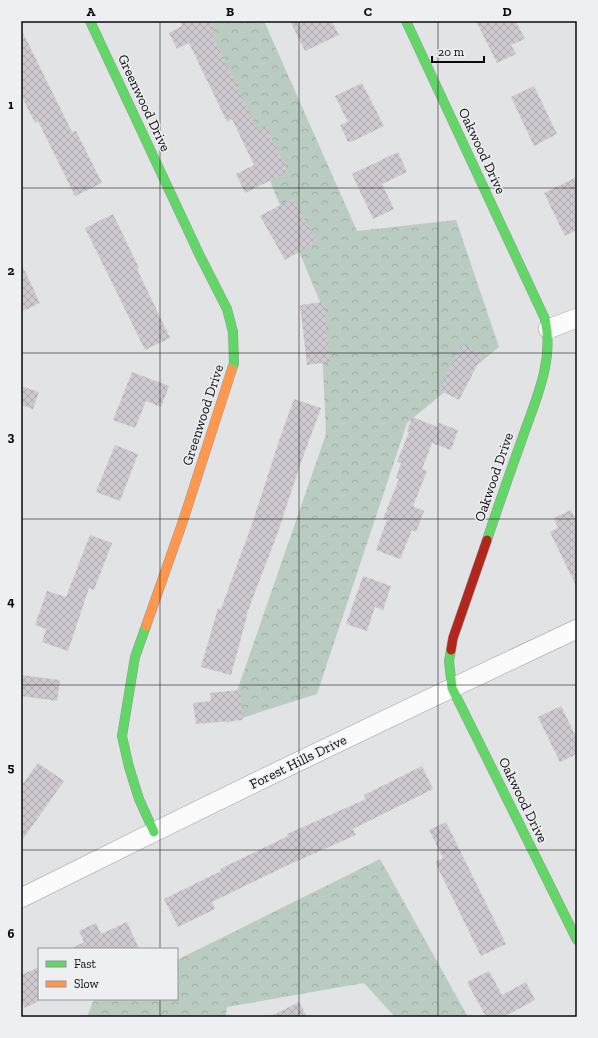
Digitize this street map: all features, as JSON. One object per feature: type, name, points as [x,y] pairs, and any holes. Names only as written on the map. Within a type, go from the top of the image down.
[{"type":"street","name":"Greenwood Drive","points":[[90,21],[200,256],[227,309],[233,332],[234,364],[185,514],[135,657],[122,736],[129,767],[139,799],[154,832]]},
{"type":"street","name":"Oakwood Drive","points":[[406,21],[545,319],[548,329],[549,344],[542,380],[453,638],[449,661],[452,688],[577,940]]},
{"type":"street","points":[[548,329],[577,318]]},
{"type":"street","name":"Forest Hills Drive","points":[[21,898],[154,832],[577,629]]},
{"type":"green space","points":[[204,21],[264,21],[357,231],[456,220],[499,347],[407,423],[317,694],[226,723],[326,434],[320,302]]},
{"type":"green space","points":[[380,859],[468,1017],[395,1017],[364,983],[227,1007],[226,1017],[87,1017],[94,1000],[178,1000],[178,960]]},
{"type":"building","points":[[180,21],[210,21],[215,31],[211,33],[258,130],[266,126],[288,172],[245,193],[236,174],[254,165],[232,119],[227,122],[189,43],[177,49],[169,33],[182,26]]},
{"type":"building","points":[[290,21],[332,21],[339,35],[305,51]]},
{"type":"building","points":[[476,21],[516,21],[525,39],[511,45],[516,54],[497,63]]},
{"type":"building","points":[[21,29],[72,132],[76,131],[102,183],[75,196],[38,121],[35,123],[21,95]]},
{"type":"building","points":[[362,83],[384,126],[351,142],[348,142],[340,125],[348,122],[335,96]]},
{"type":"building","points":[[534,86],[557,134],[534,146],[511,97]]},
{"type":"building","points":[[398,152],[407,172],[382,184],[394,209],[373,219],[352,174]]},
{"type":"building","points":[[577,177],[577,230],[565,236],[544,193]]},
{"type":"building","points":[[293,198],[317,242],[285,260],[260,216]]},
{"type":"building","points":[[113,214],[170,338],[145,350],[85,228]]},
{"type":"building","points":[[21,263],[40,303],[21,312]]},
{"type":"building","points":[[323,302],[330,362],[307,365],[300,305]]},
{"type":"building","points":[[462,344],[483,354],[459,400],[439,390]]},
{"type":"building","points":[[132,372],[169,386],[161,407],[146,401],[135,428],[113,420]]},
{"type":"building","points":[[21,386],[39,392],[33,409],[21,405]]},
{"type":"building","points":[[294,399],[321,408],[278,532],[246,616],[231,675],[201,667],[218,608],[221,609],[252,524]]},
{"type":"building","points":[[412,417],[438,427],[439,423],[458,430],[451,450],[432,443],[422,469],[427,471],[413,506],[424,511],[416,532],[412,530],[400,559],[376,550],[387,520],[383,519],[399,479],[396,478],[401,463],[397,462],[409,432],[407,431]]},
{"type":"building","points":[[115,445],[138,454],[120,501],[96,492]]},
{"type":"building","points":[[571,510],[577,523],[577,588],[550,532],[558,528],[554,518]]},
{"type":"building","points":[[90,535],[112,543],[94,590],[89,588],[68,651],[42,642],[46,629],[35,625],[47,591],[66,597]]},
{"type":"building","points":[[363,576],[391,586],[383,610],[375,607],[367,631],[346,624]]},
{"type":"building","points":[[21,675],[60,680],[57,701],[21,696]]},
{"type":"building","points":[[240,690],[243,720],[196,724],[193,703],[211,701],[210,693]]},
{"type":"building","points":[[561,706],[577,739],[577,754],[560,762],[538,717]]},
{"type":"building","points":[[38,763],[64,781],[21,842],[21,786]]},
{"type":"building","points":[[422,766],[433,789],[353,829],[356,835],[286,866],[212,902],[215,909],[178,927],[164,899],[221,871],[220,869],[288,836],[287,834],[366,799],[364,795]]},
{"type":"building","points":[[446,822],[506,944],[481,956],[435,862],[443,858],[429,830]]},
{"type":"building","points":[[127,922],[139,948],[72,948],[84,942],[79,931],[96,923],[101,934]]},
{"type":"building","points":[[38,967],[39,1001],[25,1008],[21,1000],[21,975]]},
{"type":"building","points":[[489,971],[502,995],[526,982],[535,1000],[504,1017],[486,1017],[467,982]]},
{"type":"building","points":[[299,1002],[307,1017],[269,1017]]},
{"type":"traffic: fast","points":[[90,21],[200,256],[227,309],[233,332],[234,364],[232,369]]},
{"type":"traffic: fast","points":[[406,21],[545,319],[547,351],[542,382],[487,540]]},
{"type":"traffic: fast","points":[[146,626],[135,657],[122,736],[129,767],[139,799],[154,832]]},
{"type":"traffic: fast","points":[[451,650],[449,661],[452,688],[577,940]]},
{"type":"traffic: slow","points":[[146,626],[183,521],[232,369]]},
{"type":"traffic: jam","points":[[451,650],[453,638],[487,540]]}]
